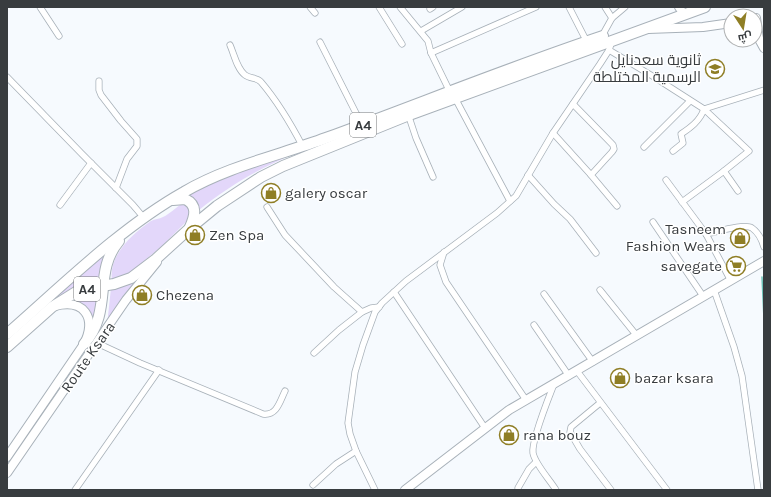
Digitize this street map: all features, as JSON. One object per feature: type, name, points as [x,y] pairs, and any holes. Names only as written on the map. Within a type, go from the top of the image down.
[{"type":"highway","name":"A4","points":[[7,347],[52,307],[76,292],[89,288],[119,283],[131,278],[174,245],[189,229],[217,206],[283,166],[408,112],[587,42],[643,29],[705,7]]},
{"type":"highway","name":"A4","points":[[452,95],[683,8]]},
{"type":"highway","name":"A4","points":[[7,334],[83,266],[130,227],[190,188],[217,176],[362,125],[408,112]]},
{"type":"highway","points":[[169,201],[180,198],[191,203],[195,213],[189,229]]},
{"type":"highway","points":[[84,344],[90,337],[98,322],[101,311],[106,267],[110,255],[116,244],[130,227]]},
{"type":"street","points":[[40,7],[59,36]]},
{"type":"street","points":[[310,7],[315,13]]},
{"type":"street","points":[[379,7],[402,44]]},
{"type":"street","points":[[400,7],[428,41],[431,53],[452,95],[510,202]]},
{"type":"street","points":[[421,31],[462,7]]},
{"type":"street","points":[[431,53],[536,7]]},
{"type":"street","points":[[569,7],[587,42]]},
{"type":"street","points":[[605,7],[612,18]]},
{"type":"street","points":[[375,490],[356,451],[348,423],[355,372],[375,312],[394,292],[444,252],[497,213],[520,191],[553,133],[609,50],[608,37],[612,18],[625,7]]},
{"type":"street","points":[[643,29],[654,30],[696,28],[723,24]]},
{"type":"street","points":[[320,42],[362,125]]},
{"type":"street","points":[[230,45],[241,70],[244,74],[257,78],[262,82],[303,147]]},
{"type":"street","points":[[609,50],[704,109],[749,151],[682,202]]},
{"type":"street","points":[[7,77],[90,163],[133,204],[144,218]]},
{"type":"street","points":[[99,81],[99,90],[101,95],[121,121],[138,139],[137,146],[127,159],[116,188]]},
{"type":"street","points":[[673,151],[683,143],[681,134],[693,126],[704,109],[764,90]]},
{"type":"street","points":[[644,147],[690,101]]},
{"type":"street","points":[[574,104],[594,124],[613,147],[612,152],[591,175]]},
{"type":"street","points":[[408,112],[416,138],[433,177]]},
{"type":"street","points":[[553,133],[617,206]]},
{"type":"street","points":[[60,205],[90,163]]},
{"type":"street","points":[[724,171],[738,191]]},
{"type":"street","points":[[528,175],[554,204],[570,219],[596,254]]},
{"type":"street","points":[[666,180],[706,234],[731,281]]},
{"type":"street","points":[[267,207],[285,235],[334,287],[362,312]]},
{"type":"street","points":[[653,222],[703,296]]},
{"type":"street","points":[[706,234],[742,226],[749,227],[757,232],[764,247]]},
{"type":"street","name":"Route Ksara","points":[[7,473],[135,289],[174,245]]},
{"type":"street","points":[[444,252],[440,265],[446,282],[526,400]]},
{"type":"street","points":[[405,490],[509,410],[577,372],[764,261]]},
{"type":"street","points":[[600,290],[636,336]]},
{"type":"street","points":[[714,290],[734,347],[742,376],[758,490]]},
{"type":"street","points":[[394,292],[485,428]]},
{"type":"street","points":[[544,294],[593,362]]},
{"type":"street","name":"Route Ksara","points":[[7,457],[84,344],[88,334],[89,324],[87,315],[83,309],[71,304],[52,307]]},
{"type":"street","points":[[314,353],[339,330],[362,312],[371,308],[379,307]]},
{"type":"street","points":[[534,325],[569,376]]},
{"type":"street","points":[[97,343],[263,414],[269,414],[274,411],[284,391]]},
{"type":"street","points":[[75,490],[158,370]]},
{"type":"street","points":[[577,372],[668,490]]},
{"type":"street","points":[[554,384],[543,413],[533,453],[536,462],[556,490]]},
{"type":"street","points":[[600,403],[571,427],[570,432],[580,449],[611,490]]},
{"type":"street","points":[[313,485],[336,464],[356,451]]},
{"type":"street","points":[[518,490],[529,469],[536,462]]},
{"type":"shaded area","points":[[294,154],[244,179],[221,193],[199,210],[185,195],[217,179]]},
{"type":"shaded area","points":[[183,203],[191,209],[188,220],[162,246],[132,271],[112,280],[114,262],[123,246],[151,221],[166,216]]},
{"type":"shaded area","points":[[105,255],[100,270],[99,283],[50,304],[48,302],[75,277]]},
{"type":"shaded area","points":[[135,280],[107,325],[111,288]]},
{"type":"shaded area","points":[[100,288],[92,325],[84,306],[71,300],[71,297]]},
{"type":"waterway","points":[[762,277],[764,319]]},
{"type":"place","name":"ثانوية سعدنايل الرسمية المختلطة","points":[[715,69]]},
{"type":"place","name":"galery oscar","points":[[271,193]]},
{"type":"place","name":"Zen Spa","points":[[195,235]]},
{"type":"place","name":"Tasneem Fashion Wears","points":[[740,238]]},
{"type":"place","name":"savegate","points":[[736,266]]},
{"type":"place","name":"Chezena","points":[[142,295]]},
{"type":"place","name":"bazar ksara","points":[[620,378]]},
{"type":"place","name":"rana bouz","points":[[509,435]]}]
